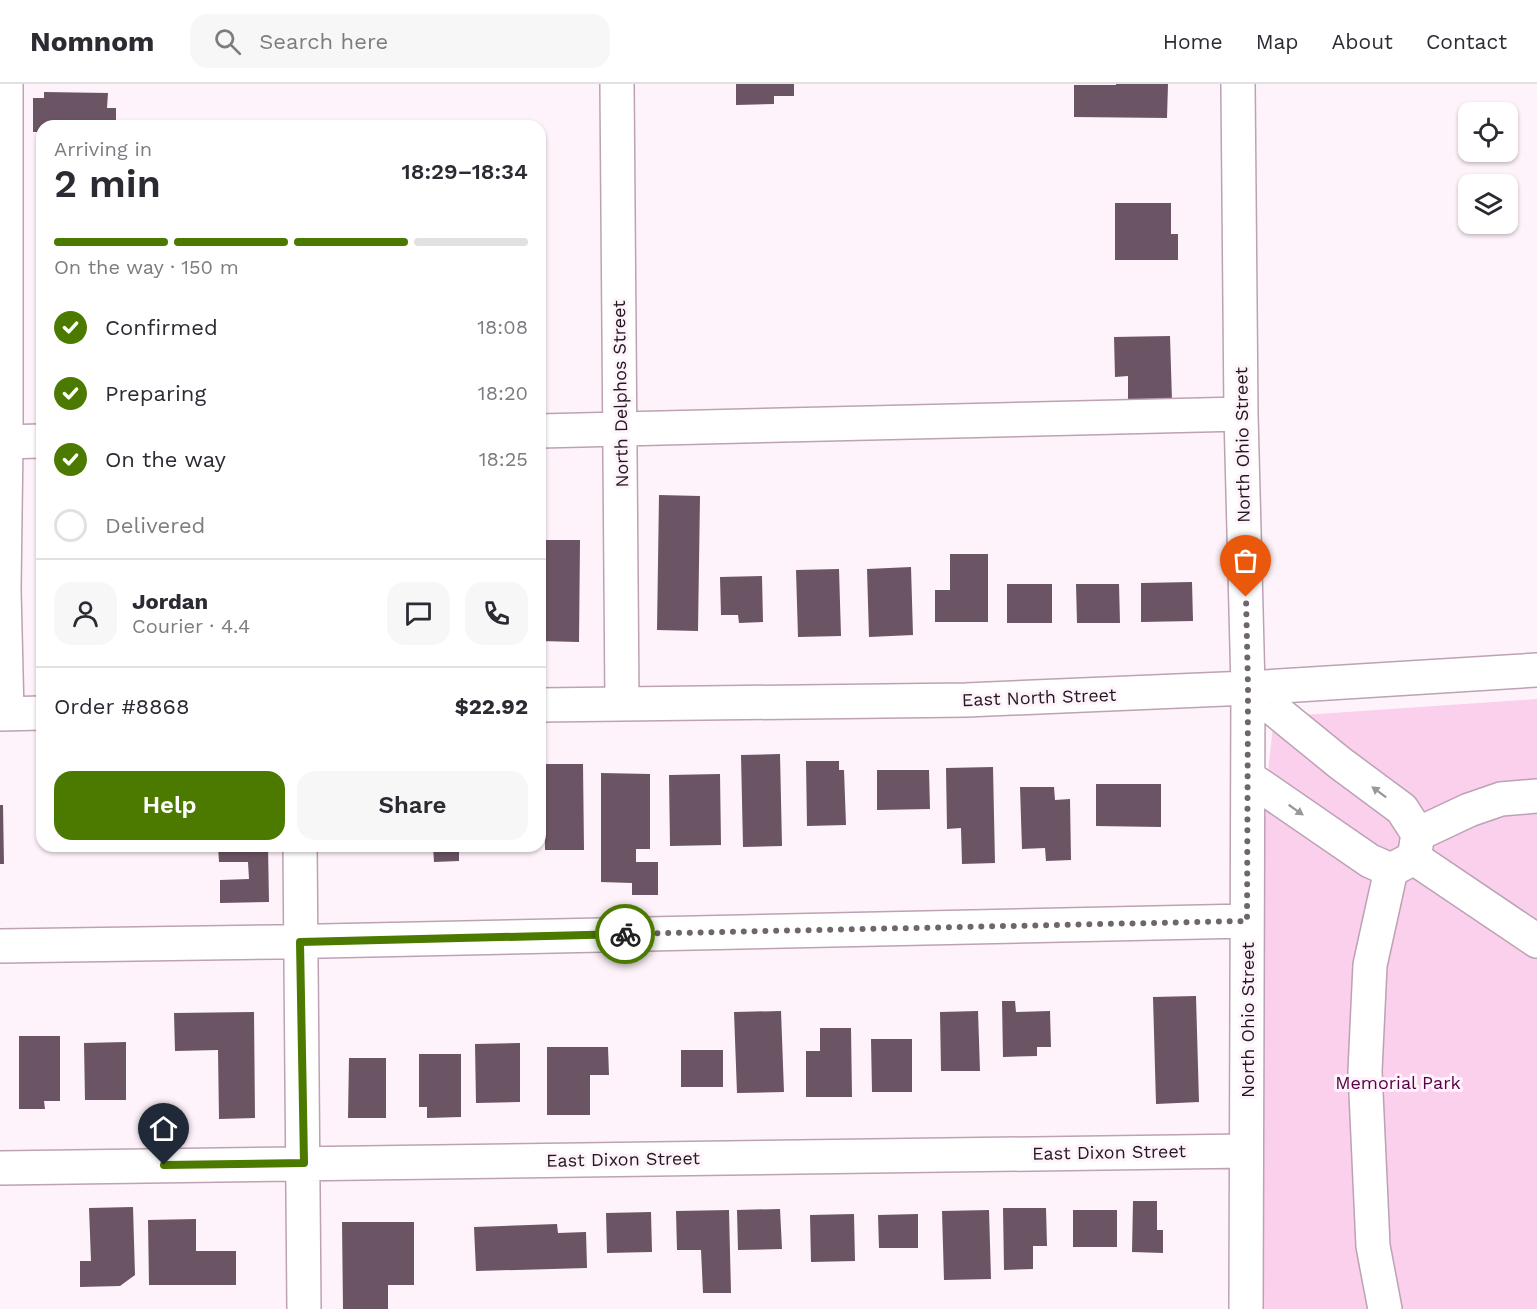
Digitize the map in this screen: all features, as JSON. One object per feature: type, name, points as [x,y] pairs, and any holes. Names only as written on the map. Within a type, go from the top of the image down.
[{"type":"street","points":[[6,84],[3,714],[36,713]]},
{"type":"street","name":"North Delphos Street","points":[[617,84],[622,704]]},
{"type":"street","name":"North Ohio Street","points":[[1238,84],[1241,414],[1248,688],[1246,1309]]},
{"type":"street","points":[[546,431],[1241,414]]},
{"type":"street","points":[[3,442],[36,441]]},
{"type":"street","name":"East North Street","points":[[546,705],[966,700],[1248,688],[1537,670]]},
{"type":"street","points":[[1248,688],[1340,763],[1402,809],[1408,854],[1370,965],[1365,1071],[1373,1246],[1385,1309]]},
{"type":"street","points":[[1248,777],[1370,861],[1408,854],[1469,810],[1501,799],[1537,796]]},
{"type":"street","points":[[300,852],[304,1309]]},
{"type":"street","points":[[1408,854],[1537,941]]},
{"type":"street","points":[[0,946],[300,942],[1247,921]]},
{"type":"street","name":"East Dixon Street","points":[[0,1168],[1246,1151]]},
{"type":"green space","name":"Memorial Park","points":[[1537,699],[1537,1309],[1258,1309],[1259,855],[1274,717]]},
{"type":"building","points":[[736,84],[794,84],[794,96],[774,96],[774,104],[736,105]]},
{"type":"building","points":[[1168,84],[1167,118],[1074,117],[1074,85]]},
{"type":"building","points":[[44,92],[108,93],[107,108],[116,108],[116,120],[36,120],[36,132],[33,132],[33,98],[44,98]]},
{"type":"building","points":[[1115,203],[1171,203],[1171,234],[1178,234],[1178,260],[1115,260]]},
{"type":"building","points":[[1170,336],[1172,401],[1128,402],[1128,376],[1115,377],[1114,337]]},
{"type":"building","points":[[659,495],[700,496],[698,631],[657,630]]},
{"type":"building","points":[[546,540],[580,540],[579,642],[546,641]]},
{"type":"building","points":[[950,554],[988,554],[988,622],[935,622],[935,590],[950,590]]},
{"type":"building","points":[[911,567],[913,635],[869,637],[867,569]]},
{"type":"building","points":[[839,569],[841,636],[798,637],[796,570]]},
{"type":"building","points":[[762,576],[763,622],[739,623],[738,615],[721,615],[720,577]]},
{"type":"building","points":[[1192,582],[1193,621],[1141,622],[1141,583]]},
{"type":"building","points":[[1007,584],[1052,584],[1052,623],[1007,623]]},
{"type":"building","points":[[1076,584],[1119,584],[1120,623],[1077,623]]},
{"type":"building","points":[[780,754],[782,846],[743,847],[741,755]]},
{"type":"building","points":[[806,761],[839,761],[839,770],[844,770],[846,825],[807,826]]},
{"type":"building","points":[[546,764],[583,764],[584,850],[546,850]]},
{"type":"building","points":[[993,767],[995,863],[962,864],[961,828],[947,829],[946,768]]},
{"type":"building","points":[[877,770],[929,770],[930,809],[877,810]]},
{"type":"building","points":[[601,773],[650,774],[650,849],[636,849],[636,862],[658,862],[658,895],[632,895],[632,883],[601,882]]},
{"type":"building","points":[[720,774],[721,845],[670,846],[669,775]]},
{"type":"building","points":[[1096,784],[1161,784],[1161,827],[1096,826]]},
{"type":"building","points":[[1020,787],[1054,787],[1055,800],[1070,799],[1071,860],[1046,861],[1045,848],[1022,849]]},
{"type":"building","points":[[0,805],[3,805],[4,864],[0,864]]},
{"type":"building","points":[[218,852],[268,852],[269,902],[220,903],[220,880],[249,879],[248,862],[219,862]]},
{"type":"building","points":[[433,852],[459,852],[459,861],[434,862]]},
{"type":"building","points":[[1196,996],[1199,1102],[1156,1104],[1153,997]]},
{"type":"building","points":[[1002,1001],[1015,1001],[1016,1012],[1050,1011],[1051,1047],[1037,1047],[1037,1056],[1003,1057]]},
{"type":"building","points":[[781,1011],[784,1092],[737,1093],[734,1012]]},
{"type":"building","points":[[978,1011],[980,1071],[941,1071],[940,1012]]},
{"type":"building","points":[[254,1012],[255,1118],[219,1119],[218,1050],[175,1051],[174,1013]]},
{"type":"building","points":[[820,1028],[851,1028],[852,1097],[806,1097],[806,1051],[820,1051]]},
{"type":"building","points":[[19,1036],[60,1036],[60,1101],[44,1101],[45,1109],[19,1109]]},
{"type":"building","points":[[871,1039],[912,1039],[912,1092],[872,1092]]},
{"type":"building","points":[[126,1042],[126,1100],[85,1100],[84,1043]]},
{"type":"building","points":[[520,1043],[520,1102],[476,1103],[475,1044]]},
{"type":"building","points":[[547,1047],[608,1047],[609,1075],[590,1075],[590,1115],[547,1115]]},
{"type":"building","points":[[681,1050],[723,1050],[723,1087],[681,1087]]},
{"type":"building","points":[[419,1054],[461,1054],[461,1117],[427,1118],[427,1107],[419,1107]]},
{"type":"building","points":[[349,1058],[386,1058],[386,1118],[348,1118]]},
{"type":"building","points":[[1133,1201],[1157,1201],[1157,1230],[1163,1230],[1163,1253],[1132,1252]]},
{"type":"building","points":[[133,1207],[135,1275],[120,1286],[80,1287],[80,1261],[91,1261],[89,1208]]},
{"type":"building","points":[[1003,1208],[1046,1208],[1047,1246],[1033,1246],[1033,1269],[1004,1270]]},
{"type":"building","points":[[780,1209],[782,1249],[738,1250],[737,1210]]},
{"type":"building","points":[[729,1210],[731,1293],[703,1293],[701,1250],[677,1250],[676,1211]]},
{"type":"building","points":[[989,1210],[991,1279],[944,1280],[942,1211]]},
{"type":"building","points":[[1073,1210],[1117,1210],[1117,1247],[1073,1247]]},
{"type":"building","points":[[651,1212],[652,1252],[607,1253],[606,1213]]},
{"type":"building","points":[[854,1214],[855,1261],[811,1262],[810,1215]]},
{"type":"building","points":[[918,1214],[918,1248],[879,1248],[878,1215]]},
{"type":"building","points":[[196,1219],[196,1251],[236,1251],[236,1285],[149,1285],[148,1220]]},
{"type":"building","points":[[342,1222],[414,1222],[414,1285],[388,1285],[388,1309],[343,1309]]},
{"type":"building","points":[[557,1224],[558,1233],[586,1232],[587,1268],[476,1271],[474,1227]]},
{"type":"way so far","points":[[625,934],[1247,921],[1246,597]]},
{"type":"route","points":[[164,1165],[304,1163],[300,942],[625,934]]}]
